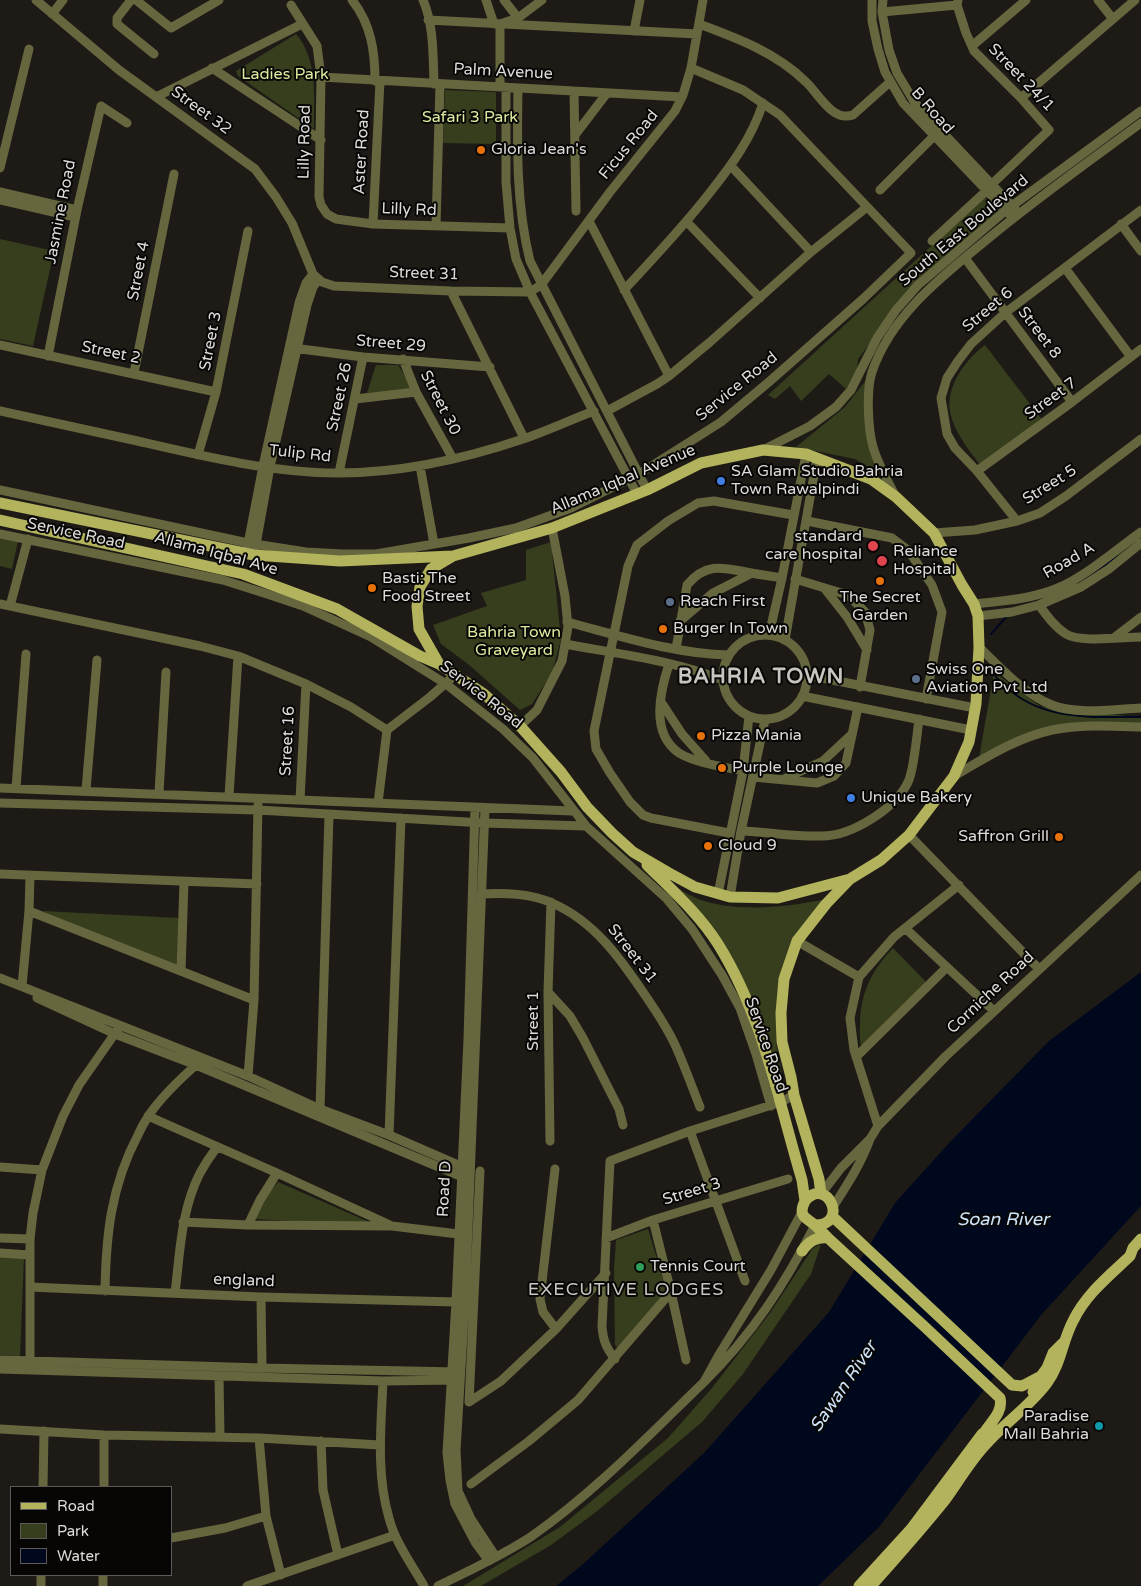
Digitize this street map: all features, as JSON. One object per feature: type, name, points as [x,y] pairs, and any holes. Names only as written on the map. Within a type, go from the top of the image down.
[{"type":"main road","name":"Allama Iqbal Avenue","points":[[763,450],[812,456],[871,479],[896,497],[934,532],[974,604],[978,616],[979,647],[975,708],[968,742],[954,776],[910,835],[881,860],[850,879],[778,898],[730,897],[696,888],[633,852],[586,807],[561,772],[520,726],[484,694],[439,664],[419,629],[417,606],[420,588],[431,569],[453,556],[552,528],[642,492],[701,463],[763,450]]},
{"type":"main road","name":"Allama Iqbal Ave","points":[[0,503],[251,549],[340,561],[453,556]]},
{"type":"main road","name":"Allama Iqbal Ave","points":[[0,520],[243,574],[337,609],[420,656],[439,664]]},
{"type":"main road","points":[[633,852],[690,907],[717,944],[740,985],[765,1047],[776,1104],[802,1180],[803,1206],[806,1220],[815,1225],[1000,1398],[1000,1406],[986,1430],[911,1529],[859,1586]]},
{"type":"main road","points":[[821,1194],[819,1179],[794,1095],[782,1042],[781,1013],[784,979],[797,941],[826,904],[850,879]]},
{"type":"main road","points":[[803,1206],[810,1196],[821,1194],[829,1199],[832,1211],[845,1229],[1008,1382],[1015,1386],[1022,1386],[1041,1376]]},
{"type":"main road","points":[[815,1225],[825,1223],[832,1211]]},
{"type":"main road","points":[[802,1251],[806,1245],[815,1239],[830,1240]]},
{"type":"main road","points":[[870,1586],[927,1523],[988,1442],[1041,1391],[1057,1367],[1062,1354],[1063,1343],[1083,1304],[1130,1256],[1132,1248],[1141,1239]]},
{"type":"main road","points":[[986,1430],[1020,1406],[1039,1384],[1053,1353],[1063,1343]]},
{"type":"street","name":"Street 32","points":[[36,0],[120,70],[255,169],[292,223],[316,276]]},
{"type":"street","points":[[52,14],[63,0]]},
{"type":"street","points":[[131,0],[117,18],[117,24],[154,54]]},
{"type":"street","points":[[136,0],[171,28],[219,0]]},
{"type":"street","name":"Aster Road","points":[[352,0],[370,30],[378,81],[373,224]]},
{"type":"street","points":[[423,0],[428,20],[437,84],[436,226]]},
{"type":"street","points":[[486,0],[497,24],[503,87],[506,182],[510,228],[516,259],[536,289],[607,411],[639,474],[642,492]]},
{"type":"street","points":[[504,0],[518,18]]},
{"type":"street","points":[[497,24],[518,18],[542,0]]},
{"type":"street","points":[[634,31],[640,0]]},
{"type":"street","name":"Ficus Road","points":[[536,289],[675,111],[682,97],[691,68],[703,0]]},
{"type":"street","name":"B Road","points":[[872,0],[872,21],[878,49],[885,72],[903,103],[937,133],[1016,216]]},
{"type":"street","name":"B Road","points":[[883,0],[882,12],[887,44],[897,73],[915,103],[937,133]]},
{"type":"street","points":[[972,46],[1026,0]]},
{"type":"street","points":[[1098,0],[1113,19]]},
{"type":"street","points":[[1021,98],[1135,0]]},
{"type":"street","points":[[882,12],[957,3]]},
{"type":"street","name":"Street 24/1","points":[[957,3],[974,52],[1021,98],[1049,130],[988,187]]},
{"type":"street","name":"Lilly Road","points":[[291,5],[317,46],[321,77],[319,197]]},
{"type":"street","points":[[428,20],[697,34]]},
{"type":"street","points":[[156,97],[302,24]]},
{"type":"street","points":[[699,24],[771,55],[807,82],[832,111],[838,114],[853,115],[890,82]]},
{"type":"street","points":[[0,168],[29,49]]},
{"type":"street","points":[[212,68],[320,140]]},
{"type":"street","points":[[607,411],[669,376],[811,252],[867,207],[780,115],[743,90],[691,68]]},
{"type":"street","name":"Palm Avenue","points":[[321,77],[682,97]]},
{"type":"street","points":[[518,88],[518,137],[524,236],[536,289],[629,480],[642,492]]},
{"type":"street","points":[[574,91],[576,210]]},
{"type":"street","points":[[575,135],[607,93]]},
{"type":"street","points":[[624,290],[687,222],[731,166],[757,122],[763,103]]},
{"type":"street","name":"Jasmine Road","points":[[48,356],[76,213],[101,106],[127,123]]},
{"type":"street","name":"South East Boulevard","points":[[763,450],[810,426],[836,407],[851,390],[877,338],[896,310],[918,285],[1009,208],[1141,111]]},
{"type":"street","name":"South East Boulevard","points":[[896,497],[873,447],[868,407],[871,373],[898,323],[930,286],[964,258],[1016,216],[1141,124]]},
{"type":"street","points":[[880,190],[937,133]]},
{"type":"street","points":[[731,166],[811,252]]},
{"type":"street","name":"Street 4","points":[[134,373],[174,174]]},
{"type":"street","points":[[932,241],[988,187]]},
{"type":"street","points":[[0,192],[76,213]]},
{"type":"street","name":"Lilly Rd","points":[[319,197],[320,206],[336,219],[373,224],[510,228]]},
{"type":"street","points":[[0,200],[76,213]]},
{"type":"street","name":"Service Road","points":[[0,490],[251,549],[376,554],[516,528],[571,508],[629,480],[721,422],[863,299],[911,252],[867,207]]},
{"type":"street","name":"Street 6","points":[[1017,521],[977,471],[955,448],[947,434],[941,398],[947,378],[971,344],[1005,314],[1141,210]]},
{"type":"street","points":[[589,221],[669,376]]},
{"type":"street","points":[[687,222],[760,298]]},
{"type":"street","points":[[1121,224],[1141,251]]},
{"type":"street","name":"Street 3","points":[[198,455],[216,392],[248,231]]},
{"type":"street","name":"Street 8","points":[[964,258],[1072,402]]},
{"type":"street","points":[[1065,268],[1131,357]]},
{"type":"street","points":[[251,549],[293,348],[299,303],[306,283],[316,276]]},
{"type":"street","name":"Street 31","points":[[316,276],[334,286],[451,291],[536,289]]},
{"type":"street","points":[[451,291],[524,438]]},
{"type":"street","name":"Street 2","points":[[0,344],[216,392]]},
{"type":"street","name":"Street 29","points":[[293,348],[364,357],[490,367]]},
{"type":"street","name":"Street 7","points":[[977,471],[1141,349]]},
{"type":"street","name":"Street 26","points":[[339,473],[364,357]]},
{"type":"street","name":"Street 30","points":[[403,360],[416,392],[452,459]]},
{"type":"street","points":[[355,399],[416,392]]},
{"type":"street","name":"Tulip Rd","points":[[0,411],[198,455],[311,472],[339,473],[420,466],[452,459],[524,438],[594,411]]},
{"type":"street","name":"Street 5","points":[[934,532],[975,530],[1017,521],[1040,513],[1066,496],[1141,439]]},
{"type":"street","points":[[769,635],[782,578],[793,515],[812,456]]},
{"type":"street","points":[[785,640],[794,579],[807,521],[812,456]]},
{"type":"street","points":[[420,466],[434,544]]},
{"type":"street","points":[[729,833],[644,815],[630,802],[610,773],[596,748],[594,732],[628,566],[637,545],[668,521],[698,503],[714,501],[793,515]]},
{"type":"street","points":[[807,521],[892,538],[908,550],[932,585],[942,612],[926,699]]},
{"type":"street","points":[[520,726],[537,710],[562,661],[565,644],[567,622],[565,596],[552,528]]},
{"type":"street","name":"Road A","points":[[974,604],[1036,595],[1059,588],[1141,532]]},
{"type":"street","name":"Service Road","points":[[0,534],[223,580],[303,606],[371,637],[446,684],[503,729],[533,758],[572,811],[667,899],[697,937],[722,975],[740,1008],[776,1104]]},
{"type":"street","points":[[10,606],[28,540]]},
{"type":"street","name":"Road A","points":[[978,616],[1012,612],[1039,605],[1081,586],[1109,569],[1141,543]]},
{"type":"street","points":[[676,649],[687,585],[694,577],[710,568],[720,567],[782,578]]},
{"type":"street","points":[[680,622],[713,593],[752,574]]},
{"type":"street","points":[[794,579],[848,595],[864,612],[870,630],[860,687]]},
{"type":"street","points":[[825,588],[847,617],[867,650]]},
{"type":"street","points":[[0,604],[200,646],[238,656],[306,684],[351,706],[387,730]]},
{"type":"street","points":[[1039,605],[1052,622],[1068,635],[1086,640],[1141,637]]},
{"type":"street","points":[[1115,638],[1141,617]]},
{"type":"street","points":[[567,622],[704,655],[730,655]]},
{"type":"street","points":[[769,635],[785,640],[794,646],[805,664],[807,675],[806,686],[795,706],[786,713],[765,720],[750,716],[732,702],[726,692],[724,667],[737,646],[746,639],[769,635]]},
{"type":"street","points":[[565,644],[701,671],[724,680]]},
{"type":"street","points":[[979,647],[1017,682],[1035,696],[1052,705],[1067,709],[1086,710],[1141,708]]},
{"type":"street","points":[[16,788],[26,654]]},
{"type":"street","points":[[229,796],[238,656]]},
{"type":"street","points":[[86,790],[97,660]]},
{"type":"street","points":[[669,664],[661,702],[660,724],[666,740],[680,753],[708,764],[743,770]]},
{"type":"street","points":[[159,793],[166,672]]},
{"type":"street","points":[[378,804],[387,730],[455,675]]},
{"type":"street","points":[[807,675],[860,687],[975,708]]},
{"type":"street","name":"Street 16","points":[[300,800],[306,684]]},
{"type":"street","points":[[802,696],[971,730]]},
{"type":"street","points":[[661,702],[682,734],[708,764]]},
{"type":"street","points":[[754,776],[817,783],[834,776],[846,763],[858,707]]},
{"type":"street","points":[[718,894],[743,770],[750,716]]},
{"type":"street","points":[[741,830],[824,837],[855,828],[880,813],[900,795],[910,778],[919,719]]},
{"type":"street","points":[[730,897],[741,830],[765,720]]},
{"type":"street","points":[[954,776],[1025,738],[1052,730],[1084,726],[1141,727]]},
{"type":"street","points":[[784,779],[823,761],[852,734]]},
{"type":"street","points":[[0,788],[572,811]]},
{"type":"street","points":[[248,1076],[254,1000],[259,798]]},
{"type":"street","points":[[0,803],[258,810],[329,815],[586,826]]},
{"type":"street","name":"Road D","points":[[466,1168],[475,808]]},
{"type":"street","name":"Road D","points":[[456,1376],[458,1234],[466,1168],[485,808]]},
{"type":"street","points":[[320,1109],[329,815]]},
{"type":"street","points":[[389,1135],[401,818]]},
{"type":"street","points":[[910,835],[1039,969]]},
{"type":"street","points":[[0,874],[257,884]]},
{"type":"street","name":"Corniche Road","points":[[870,1139],[878,1126],[946,1056],[1141,875]]},
{"type":"street","points":[[30,876],[29,911],[19,986],[22,991],[116,1034],[196,1065],[465,1178]]},
{"type":"street","points":[[181,971],[184,882]]},
{"type":"street","points":[[878,1126],[856,1057],[850,1018],[859,977],[894,936],[958,885]]},
{"type":"street","name":"Street 31","points":[[481,894],[513,893],[550,902],[577,916],[602,937],[628,970],[675,1045],[700,1107]]},
{"type":"street","name":"Street 1","points":[[550,902],[548,992],[550,1141]]},
{"type":"street","points":[[29,911],[254,1000]]},
{"type":"street","points":[[905,928],[994,1011]]},
{"type":"street","points":[[797,941],[859,977]]},
{"type":"street","points":[[856,1057],[947,967]]},
{"type":"street","points":[[0,978],[248,1076],[320,1109],[389,1135],[466,1168]]},
{"type":"street","points":[[548,992],[570,1016],[583,1038],[619,1109],[623,1125]]},
{"type":"street","points":[[30,1366],[30,1239],[42,1170],[67,1108],[79,1086],[116,1034],[120,1025]]},
{"type":"street","points":[[105,1290],[106,1250],[111,1210],[129,1152],[148,1116],[173,1086],[196,1065]]},
{"type":"street","points":[[615,1359],[606,1347],[603,1338],[610,1161],[690,1131],[776,1104],[794,1095]]},
{"type":"street","points":[[148,1116],[392,1226]]},
{"type":"street","points":[[690,1131],[745,1281]]},
{"type":"street","points":[[821,1194],[841,1168],[870,1139]]},
{"type":"street","points":[[832,1211],[864,1156],[870,1139]]},
{"type":"street","points":[[175,1294],[183,1222],[189,1198],[200,1172],[217,1147]]},
{"type":"street","points":[[0,1167],[42,1170]]},
{"type":"street","points":[[555,1169],[540,1299],[543,1312],[556,1329]]},
{"type":"street","points":[[480,1171],[469,1402],[501,1381],[556,1329],[606,1273]]},
{"type":"street","points":[[248,1225],[260,1200],[277,1173]]},
{"type":"street","name":"Road D","points":[[465,1178],[456,1376],[447,1453],[452,1493],[460,1514],[475,1542],[493,1559]]},
{"type":"street","name":"Street 3","points":[[606,1238],[653,1220],[788,1178]]},
{"type":"street","points":[[704,1382],[771,1270],[803,1206]]},
{"type":"street","points":[[653,1220],[686,1360]]},
{"type":"street","points":[[183,1222],[248,1225],[392,1226],[458,1234]]},
{"type":"street","points":[[438,1586],[493,1559],[531,1536],[568,1510],[636,1448],[729,1358],[765,1312],[796,1263],[815,1225]]},
{"type":"street","points":[[0,1238],[30,1239]]},
{"type":"street","points":[[0,1253],[30,1254]]},
{"type":"street","name":"england","points":[[30,1287],[175,1294],[456,1302]]},
{"type":"street","points":[[471,1484],[529,1442],[578,1400],[671,1292]]},
{"type":"street","points":[[261,1297],[262,1368]]},
{"type":"street","points":[[0,1360],[30,1366],[220,1376],[383,1381],[456,1376]]},
{"type":"street","points":[[0,1370],[30,1366],[262,1368],[456,1376]]},
{"type":"street","points":[[220,1376],[220,1437]]},
{"type":"street","points":[[383,1381],[380,1445],[385,1502],[395,1535],[424,1586]]},
{"type":"street","points":[[0,1429],[104,1435],[259,1438],[380,1445]]},
{"type":"street","points":[[43,1486],[44,1431]]},
{"type":"street","points":[[104,1435],[104,1486]]},
{"type":"street","points":[[259,1438],[266,1516],[281,1575]]},
{"type":"street","points":[[321,1441],[323,1490],[338,1556]]},
{"type":"street","points":[[172,1538],[225,1528],[266,1516]]},
{"type":"street","points":[[247,1586],[395,1535]]},
{"type":"green space","name":"Ladies Park","points":[[296,34],[308,55],[311,67],[314,92],[314,129],[238,76],[236,71]]},
{"type":"green space","name":"Safari 3 Park","points":[[445,90],[496,92],[496,144],[443,143]]},
{"type":"green space","points":[[985,197],[999,213],[919,279],[858,359],[857,374],[846,389],[829,374],[801,401],[790,386],[775,399],[768,395]]},
{"type":"green space","points":[[0,239],[54,251],[33,346],[0,339]]},
{"type":"green space","points":[[985,345],[1043,421],[981,466],[955,427],[950,412],[950,402],[951,393],[958,374]]},
{"type":"green space","points":[[376,365],[398,365],[415,390],[367,393]]},
{"type":"green space","points":[[870,375],[868,420],[882,475],[855,459],[796,447],[845,407]]},
{"type":"green space","points":[[0,538],[18,541],[12,569],[0,566]]},
{"type":"green space","name":"Bahria Town Graveyard","points":[[551,542],[561,639],[552,673],[532,704],[520,710],[468,664],[441,644],[433,625],[487,606],[481,593],[526,580],[526,550]]},
{"type":"green space","points":[[994,672],[1041,707],[1141,716],[1141,726],[1039,730],[979,758]]},
{"type":"green space","points":[[678,888],[698,899],[729,906],[779,906],[826,899],[790,950],[777,993],[776,1043],[784,1086],[779,1087],[761,1025]]},
{"type":"green space","points":[[43,911],[179,918],[177,966],[76,930]]},
{"type":"green space","points":[[893,948],[927,983],[862,1049],[860,1022],[865,991],[879,965]]},
{"type":"green space","points":[[278,1182],[376,1225],[254,1219],[265,1197]]},
{"type":"green space","points":[[648,1229],[667,1292],[619,1350],[615,1345],[614,1268],[616,1240]]},
{"type":"green space","points":[[821,1244],[811,1274],[743,1374],[702,1422],[596,1512],[551,1545],[481,1586],[463,1586],[560,1527],[668,1438],[712,1388],[770,1313],[813,1248]]},
{"type":"green space","points":[[0,1256],[24,1257],[20,1356],[0,1355]]},
{"type":"water","name":"Soan River","points":[[1141,972],[1141,1206],[1042,1314],[879,1527],[818,1586],[556,1586],[582,1565],[704,1453],[829,1312],[895,1203],[949,1143],[1049,1041]]},
{"type":"waterway","points":[[1084,579],[1118,556]]},
{"type":"waterway","points":[[991,634],[1008,615]]},
{"type":"waterway","points":[[992,672],[1007,688],[1024,700],[1041,708],[1079,716],[1141,717]]},
{"type":"place","name":"Gloria Jean's","points":[[481,150]]},
{"type":"place","name":"SA Glam Studio Bahria Town Rawalpindi","points":[[721,481]]},
{"type":"place","name":"standard care hospital","points":[[873,546]]},
{"type":"place","name":"Reliance Hospital","points":[[882,561]]},
{"type":"place","name":"The Secret Garden","points":[[880,581]]},
{"type":"place","name":"Basti: The Food Street","points":[[372,588]]},
{"type":"place","name":"Reach First","points":[[670,602]]},
{"type":"place","name":"Burger In Town","points":[[663,629]]},
{"type":"place","name":"Swiss One Aviation Pvt Ltd","points":[[916,679]]},
{"type":"place","name":"Pizza Mania","points":[[701,736]]},
{"type":"place","name":"Purple Lounge","points":[[722,768]]},
{"type":"place","name":"Unique Bakery","points":[[851,798]]},
{"type":"place","name":"Saffron Grill","points":[[1059,837]]},
{"type":"place","name":"Cloud 9","points":[[708,846]]},
{"type":"place","name":"Tennis Court","points":[[640,1267]]},
{"type":"place","name":"Paradise Mall Bahria","points":[[1099,1426]]},
{"type":"district","name":"BAHRIA TOWN","points":[[761,677]]},
{"type":"district","name":"EXECUTIVE LODGES","points":[[626,1290]]},
{"type":"water label","name":"Sawan River","points":[[844,1387]]}]
